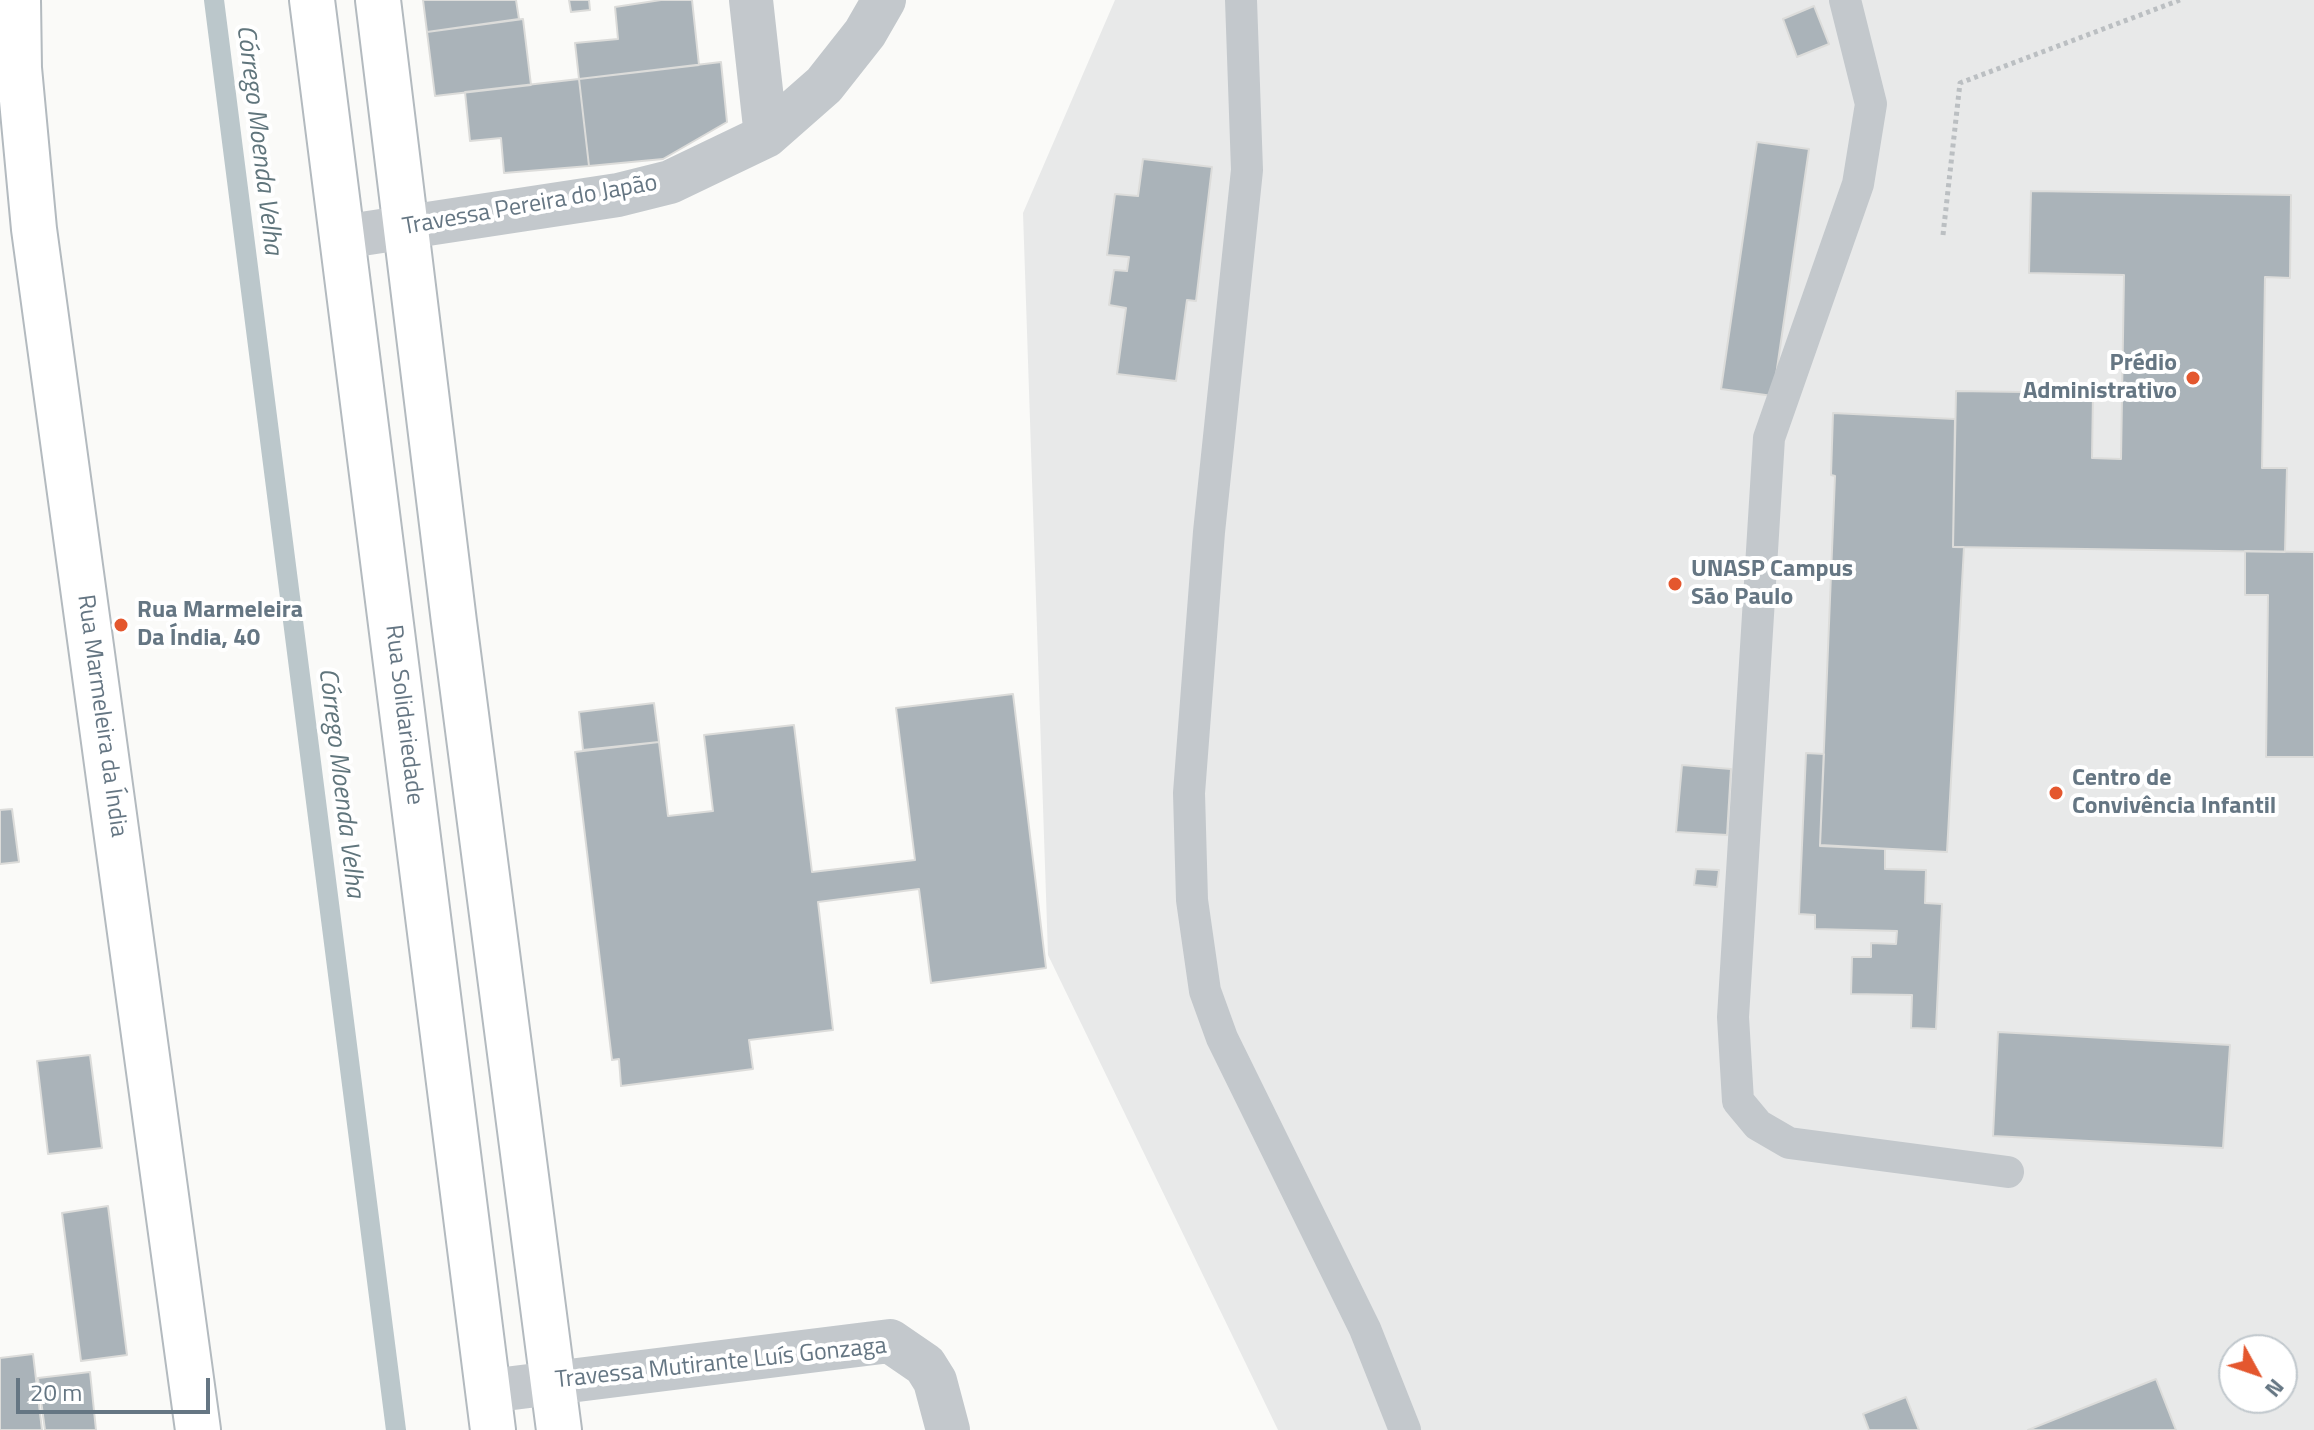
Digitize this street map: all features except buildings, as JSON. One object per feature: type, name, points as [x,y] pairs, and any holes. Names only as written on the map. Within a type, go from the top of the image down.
[{"type":"main road","name":"Rua Marmeleira da Índia","points":[[18,0],[19,68],[34,229],[198,1430]]},
{"type":"main road","name":"Rua Solidariedade","points":[[312,0],[491,1410]]},
{"type":"main road","points":[[378,0],[559,1430]]},
{"type":"street","points":[[751,0],[766,136]]},
{"type":"street","name":"Travessa Pereira do Japão","points":[[342,237],[670,182],[766,136],[824,85],[865,33],[884,0]]},
{"type":"street","name":"Travessa Mutirante Luís Gonzaga","points":[[491,1410],[553,1381],[890,1341],[925,1365],[935,1381],[948,1430]]},
{"type":"lane","points":[[1241,0],[1247,170],[1209,532],[1191,762],[1192,900],[1205,991],[1222,1038],[1365,1329],[1405,1430]]},
{"type":"lane","points":[[1845,0],[1871,104],[1858,184],[1769,438],[1733,1017],[1738,1101],[1758,1125],[1789,1143],[2008,1172]]},
{"type":"path","points":[[1943,235],[1960,83],[2180,0]]},
{"type":"shaded area","name":"UNASP Campus São Paulo","points":[[1115,0],[2314,0],[2314,1430],[1278,1430],[1048,955],[1023,213]]},
{"type":"waterway","name":"Córrego Moenda Velha","points":[[214,0],[396,1430]]},
{"type":"place","name":"Prédio Administrativo","points":[[2193,378]]},
{"type":"place","name":"UNASP Campus São Paulo","points":[[1675,584]]},
{"type":"place","name":"Rua Marmeleira Da Índia, 40","points":[[121,625]]},
{"type":"place","name":"Centro de Convivência Infantil","points":[[2056,793]]}]
